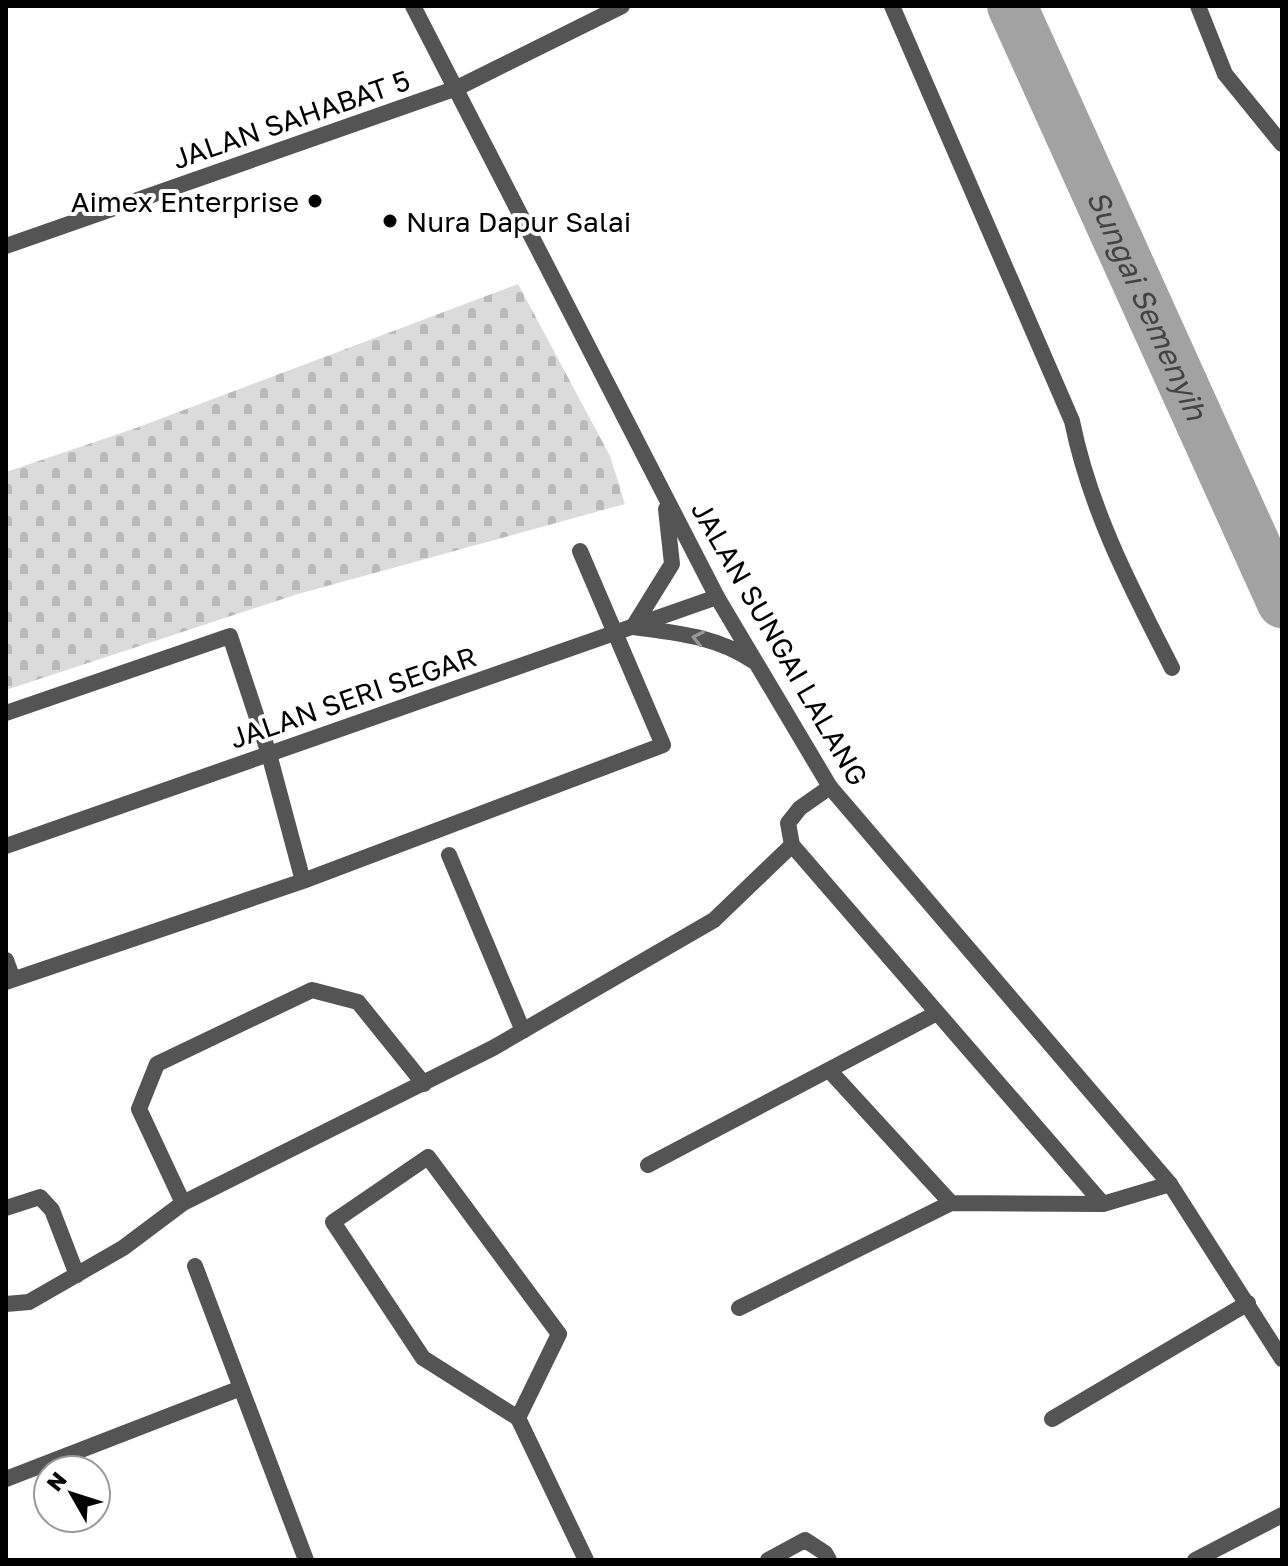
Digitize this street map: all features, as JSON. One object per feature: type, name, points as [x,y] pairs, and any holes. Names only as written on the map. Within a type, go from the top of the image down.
[{"type":"street","name":"JALAN SUNGAI LALANG","points":[[413,6],[717,597],[830,787],[1170,1184],[1282,1359]]},
{"type":"street","name":"JALAN SAHABAT 5","points":[[6,246],[457,88],[622,6]]},
{"type":"street","points":[[892,6],[1072,421],[1081,464],[1118,564],[1172,668]]},
{"type":"street","points":[[1198,6],[1225,74],[1282,144]]},
{"type":"street","points":[[625,629],[672,564],[665,497]]},
{"type":"street","points":[[6,960],[9,980],[303,881],[663,745],[625,629],[580,551]]},
{"type":"street","name":"JALAN SERI SEGAR","points":[[6,846],[717,597]]},
{"type":"street","points":[[625,629],[731,646],[758,664]]},
{"type":"street","points":[[6,713],[230,636],[269,754],[303,881]]},
{"type":"street","points":[[830,787],[800,808],[788,823],[792,845],[1103,1204]]},
{"type":"street","points":[[6,1304],[29,1302],[123,1248],[183,1203],[424,1084],[523,1031],[714,920],[792,845]]},
{"type":"street","points":[[449,855],[523,1031]]},
{"type":"street","points":[[183,1203],[139,1109],[157,1064],[312,990],[358,1002],[424,1084]]},
{"type":"street","points":[[648,1165],[937,1013]]},
{"type":"street","points":[[829,1070],[951,1203]]},
{"type":"street","points":[[518,1418],[559,1334],[428,1157],[333,1222],[423,1358],[518,1418],[586,1560]]},
{"type":"street","points":[[739,1308],[951,1203],[1103,1204],[1170,1184]]},
{"type":"street","points":[[6,1208],[40,1197],[52,1210],[77,1275]]},
{"type":"street","points":[[195,1266],[306,1560]]},
{"type":"street","points":[[1052,1419],[1248,1303]]},
{"type":"street","points":[[6,1479],[241,1388]]},
{"type":"street","points":[[1195,1560],[1282,1515]]},
{"type":"street","points":[[768,1560],[805,1540],[825,1553],[829,1560]]},
{"type":"green space","points":[[518,284],[610,456],[625,504],[298,594],[6,690],[6,472],[136,428]]},
{"type":"waterway","name":"Sungai Semenyih","points":[[1012,6],[1282,603]]},
{"type":"place","name":"Aimex Enterprise","points":[[315,201]]},
{"type":"place","name":"Nura Dapur Salai","points":[[390,221]]}]
